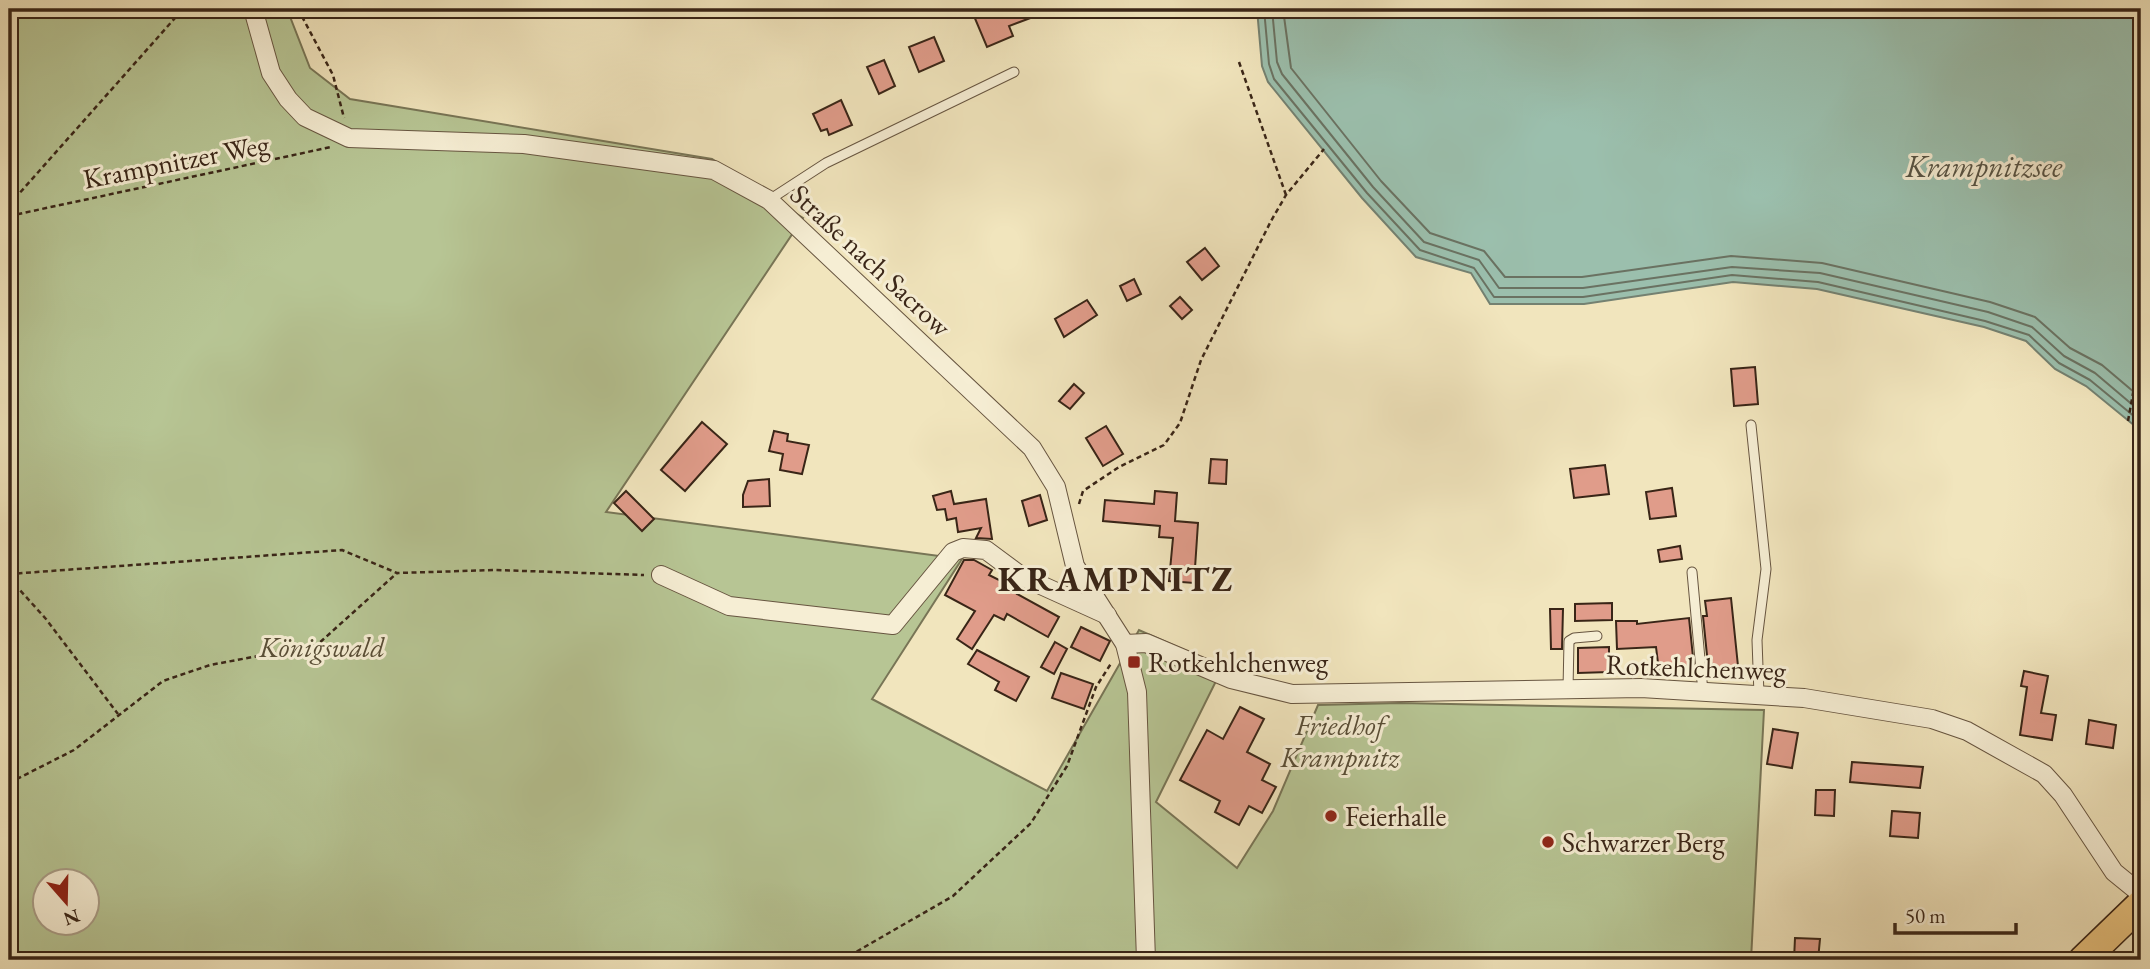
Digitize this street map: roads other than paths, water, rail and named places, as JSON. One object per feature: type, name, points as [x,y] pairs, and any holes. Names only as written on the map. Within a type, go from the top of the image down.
[{"type":"main road","points":[[2083,960],[2141,904]]},
{"type":"street","name":"Straße nach Sacrow","points":[[253,9],[271,73],[288,99],[305,117],[349,138],[524,144],[714,170],[769,200],[1032,449],[1056,488],[1070,534],[1075,566],[1125,644]]},
{"type":"street","points":[[661,575],[729,606],[893,625],[953,552],[963,548],[986,550],[1021,576],[1108,615]]},
{"type":"street","name":"Rotkehlchenweg","points":[[1125,644],[1146,643],[1231,680],[1292,694],[1641,688],[1804,698],[1932,719],[1991,743],[2044,774],[2063,794],[2114,872],[2141,894]]},
{"type":"street","points":[[1125,644],[1137,692],[1146,960]]},
{"type":"lane","points":[[769,200],[826,163],[1014,72]]},
{"type":"lane","points":[[1751,425],[1766,569],[1757,640],[1759,695]]},
{"type":"lane","points":[[1692,572],[1703,692]]},
{"type":"lane","points":[[1568,690],[1569,641],[1597,636]]},
{"type":"water","name":"Krampnitzsee","points":[[1257,9],[2141,9],[2141,431],[2086,386],[2055,369],[2026,341],[1984,327],[1817,289],[1733,282],[1584,304],[1490,304],[1471,273],[1416,257],[1362,198],[1268,82],[1262,66]]},
{"type":"place","name":"Rotkehlchenweg","points":[[1134,662]]},
{"type":"place","name":"Feierhalle","points":[[1331,816]]},
{"type":"place","name":"Schwarzer Berg","points":[[1548,842]]},
{"type":"district","name":"KRAMPNITZ","points":[[1116,578]]},
{"type":"park label","name":"Königswald","points":[[322,647]]},
{"type":"park label","name":"Friedhof Krampnitz","points":[[1340,741]]}]
